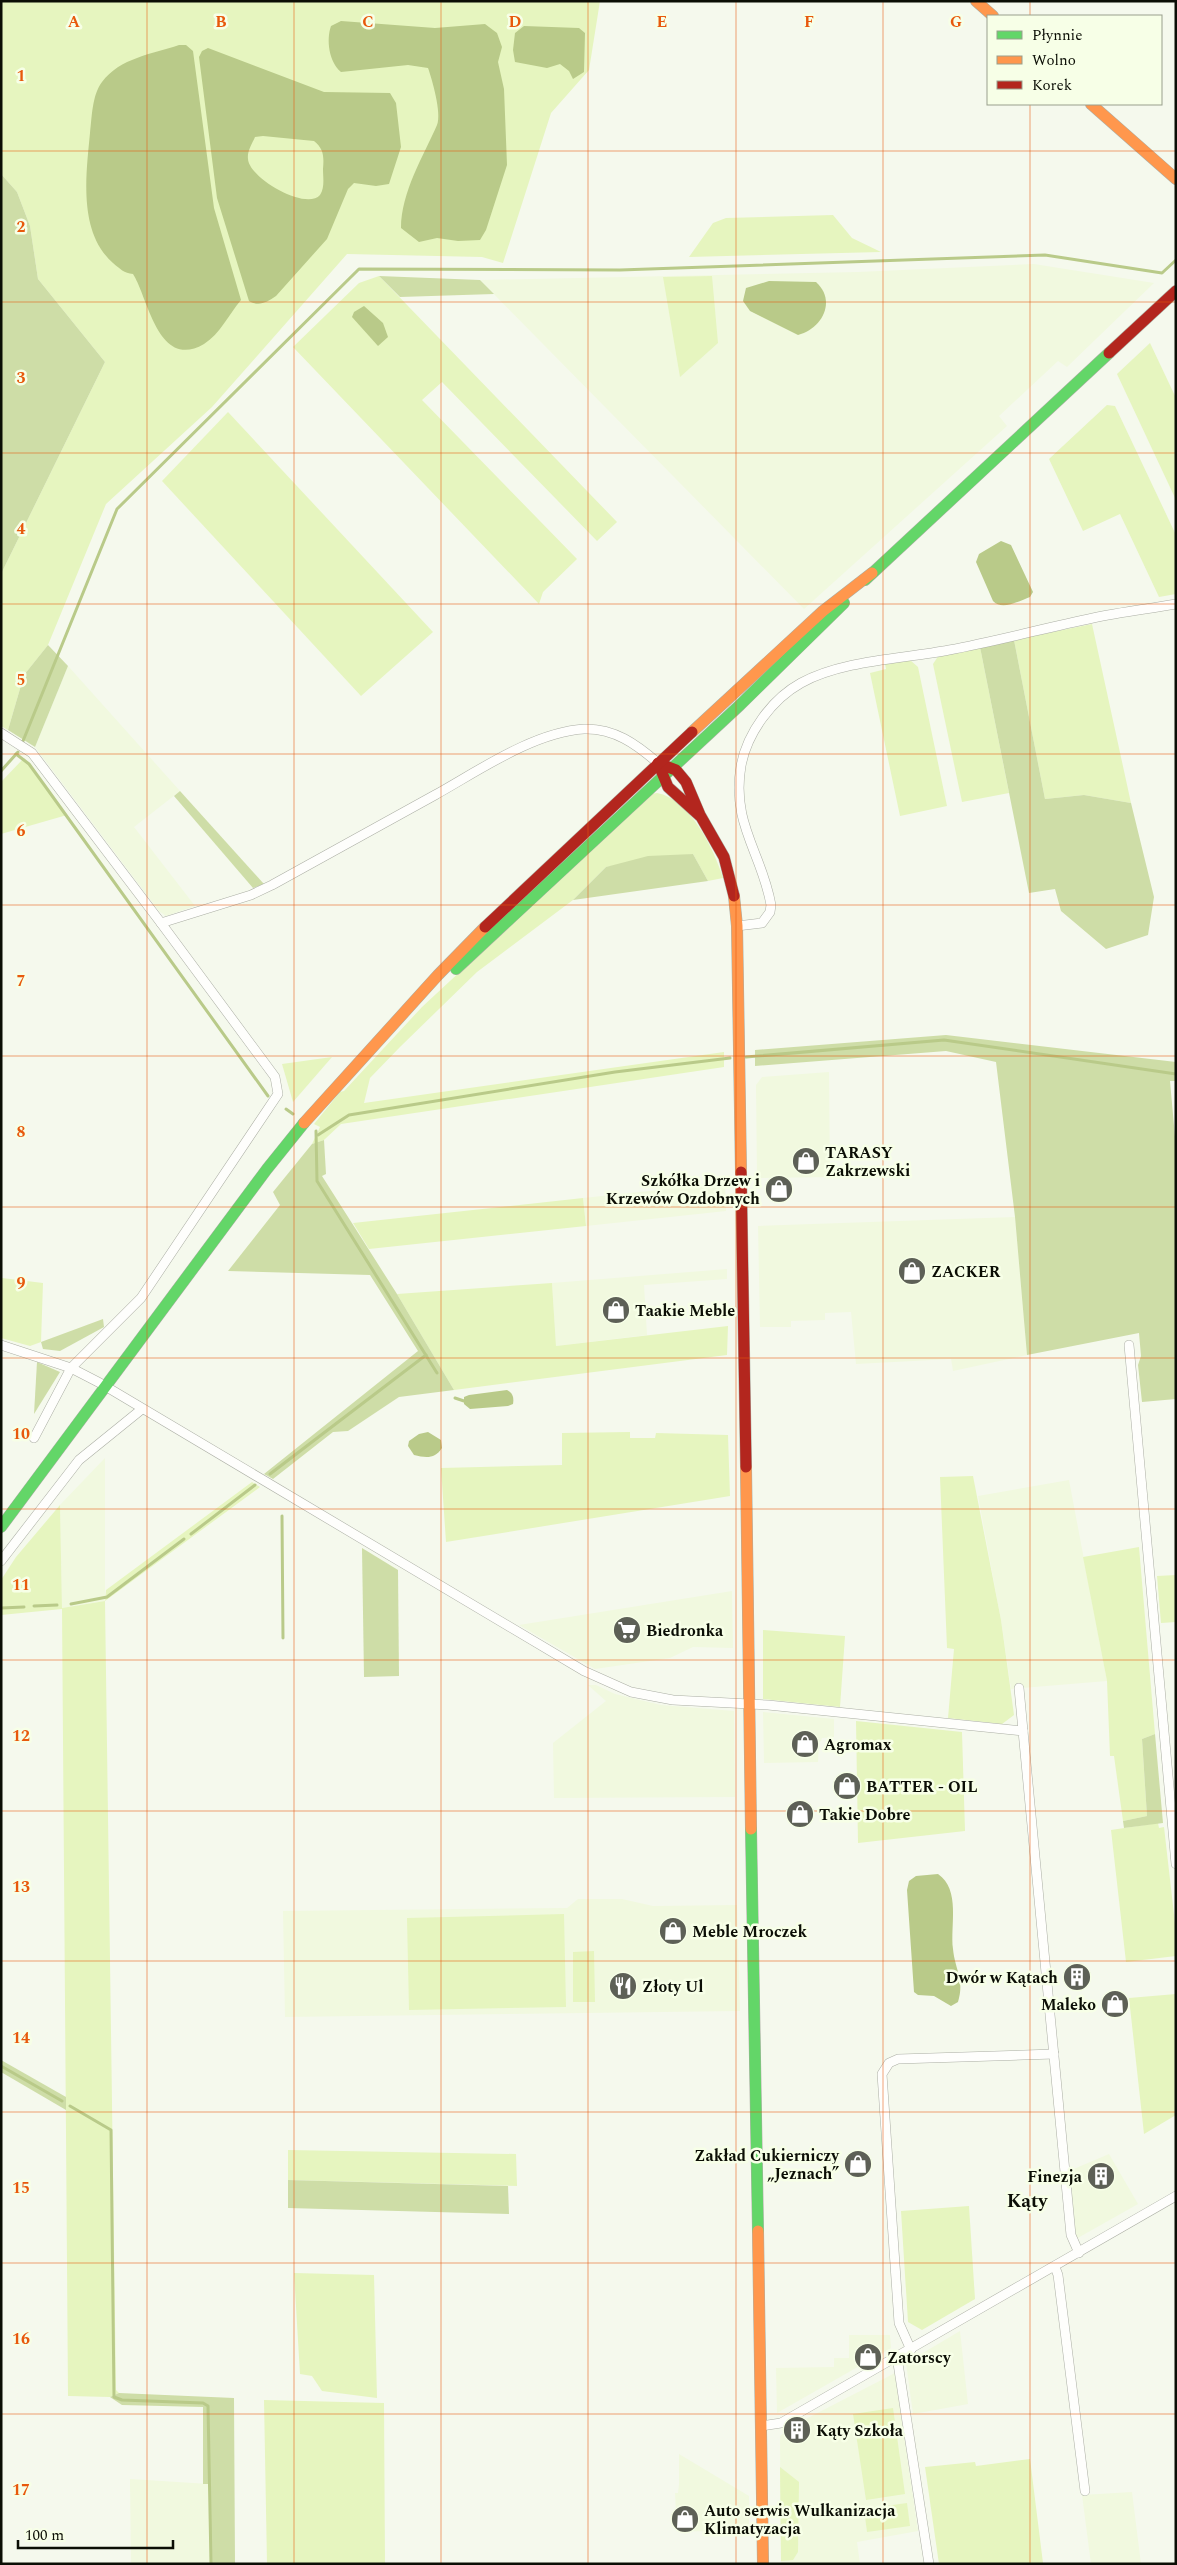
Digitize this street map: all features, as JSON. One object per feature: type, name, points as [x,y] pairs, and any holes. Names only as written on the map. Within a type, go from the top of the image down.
[{"type":"main road","points":[[976,1],[992,15]]},
{"type":"main road","points":[[1093,105],[1176,178]]},
{"type":"main road","points":[[419,996],[444,979],[516,914],[796,651],[872,572],[1176,291]]},
{"type":"main road","points":[[1,1527],[237,1209],[296,1134],[419,996],[510,902],[658,763],[823,611],[872,572]]},
{"type":"main road","points":[[658,763],[673,766],[680,772],[700,816],[726,862],[734,892],[736,926],[763,2564]]},
{"type":"main road","points":[[658,763],[661,777],[676,796],[700,816]]},
{"type":"street","points":[[736,926],[762,923],[770,912],[771,905],[740,812],[740,780],[745,748],[758,724],[779,700],[793,688],[816,676],[854,666],[949,650],[1094,618],[1176,604]]},
{"type":"street","points":[[161,923],[251,895],[272,885],[477,771],[524,746],[548,737],[568,731],[601,730],[631,742],[658,763]]},
{"type":"street","points":[[1,733],[32,753],[275,1077],[278,1094],[142,1298],[71,1368],[34,1438]]},
{"type":"street","points":[[1,1345],[71,1368],[606,1682],[643,1696],[1023,1731]]},
{"type":"street","points":[[1129,1345],[1176,1864]]},
{"type":"street","points":[[1,1561],[79,1460],[142,1409]]},
{"type":"street","points":[[1019,1688],[1071,2235],[1079,2253]]},
{"type":"street","points":[[911,2350],[899,2323],[882,2074],[889,2064],[898,2059],[1054,2054]]},
{"type":"street","points":[[761,2426],[781,2423],[1176,2196]]},
{"type":"street","points":[[1055,2267],[1058,2275],[1085,2491]]},
{"type":"street","points":[[897,2358],[929,2564]]},
{"type":"shaded area","points":[[1,1],[600,1],[589,70],[551,113],[503,263],[482,257],[347,254],[212,407],[106,504],[48,645],[24,675],[8,730],[1,726],[1,574],[105,362],[38,279],[30,226],[17,192],[1,174]]},
{"type":"shaded area","points":[[341,21],[435,28],[485,24],[497,33],[502,47],[498,62],[504,89],[507,165],[486,230],[480,240],[458,241],[437,238],[419,242],[401,228],[402,214],[409,188],[437,125],[438,113],[432,80],[428,68],[408,65],[341,72],[331,57],[329,38],[331,26]]},
{"type":"shaded area","points":[[524,26],[579,28],[585,33],[584,72],[573,79],[569,71],[560,64],[547,68],[515,62],[513,50],[515,33]]},
{"type":"shaded area","points":[[179,45],[186,45],[193,51],[214,208],[241,300],[210,340],[188,350],[176,348],[165,340],[157,328],[133,274],[120,269],[102,250],[94,236],[89,219],[86,184],[93,106],[96,93],[102,82],[109,74],[127,62]]},
{"type":"shaded area","points":[[208,48],[324,92],[390,93],[396,103],[401,147],[389,184],[376,186],[354,183],[348,189],[327,239],[276,296],[263,303],[256,304],[249,301],[217,198],[199,57],[202,51]],"holes":[[[263,136],[314,141],[320,147],[323,154],[323,189],[320,195],[313,199],[291,196],[279,190],[258,175],[251,167],[248,159],[249,150],[255,137]]]},
{"type":"shaded area","points":[[1,174],[17,192],[30,226],[38,279],[105,362],[1,574]]},
{"type":"shaded area","points":[[833,215],[852,238],[881,252],[689,257],[713,223],[726,218]]},
{"type":"shaded area","points":[[1034,264],[1154,283],[1067,367],[1058,361],[999,416],[1007,426],[804,609],[480,280],[858,272]]},
{"type":"shaded area","points":[[379,276],[617,522],[597,541],[442,382],[422,400],[577,559],[543,592],[539,604],[293,347],[359,283]]},
{"type":"shaded area","points":[[379,276],[480,280],[494,294],[400,297]]},
{"type":"shaded area","points":[[712,276],[718,343],[680,377],[663,277]]},
{"type":"shaded area","points":[[769,281],[816,282],[822,289],[826,306],[820,321],[807,332],[798,335],[750,311],[743,301],[746,288]]},
{"type":"shaded area","points":[[364,306],[383,323],[388,337],[378,346],[352,317],[354,312]]},
{"type":"shaded area","points":[[1150,343],[1176,398],[1176,500],[1117,374]]},
{"type":"shaded area","points":[[1107,405],[1115,406],[1176,535],[1176,594],[1159,597],[1120,514],[1083,531],[1049,459]]},
{"type":"shaded area","points":[[228,412],[433,632],[361,696],[162,481]]},
{"type":"shaded area","points":[[1001,541],[1011,545],[1033,592],[1030,597],[1006,605],[997,604],[993,601],[976,562],[979,554]]},
{"type":"shaded area","points":[[1092,624],[1131,803],[1084,795],[1045,799],[1014,640]]},
{"type":"shaded area","points":[[1014,640],[1045,799],[1084,795],[1131,803],[1154,897],[1148,935],[1106,949],[1061,911],[1055,889],[1029,893],[980,647]]},
{"type":"shaded area","points":[[48,645],[68,666],[35,747],[8,730],[24,675]]},
{"type":"shaded area","points":[[980,647],[1009,793],[962,802],[933,664],[939,655]]},
{"type":"shaded area","points":[[910,660],[918,667],[947,806],[900,816],[870,673],[886,669],[885,664]]},
{"type":"shaded area","points":[[68,666],[180,791],[134,827],[195,906],[166,916],[159,911],[35,747]]},
{"type":"shaded area","points":[[24,758],[67,815],[1,834],[1,782]]},
{"type":"shaded area","points":[[180,791],[264,884],[253,888],[174,796]]},
{"type":"shaded area","points":[[657,793],[669,797],[690,815],[714,853],[723,878],[708,881],[693,854],[606,867],[573,900],[477,972],[400,1047],[370,1078],[364,1103],[724,1052],[724,1067],[341,1124],[324,1140],[312,1144],[320,1127],[314,1124],[340,1092],[344,1091],[422,1007],[651,794]]},
{"type":"shaded area","points":[[693,854],[708,881],[573,900],[606,867],[648,856]]},
{"type":"shaded area","points":[[946,1035],[1176,1062],[1176,1081],[1170,1081],[1176,1148],[1176,1399],[1142,1402],[1138,1365],[1141,1356],[1139,1333],[1027,1355],[1015,1217],[996,1062],[946,1051],[755,1066],[755,1050]]},
{"type":"shaded area","points":[[332,1057],[293,1102],[282,1064]]},
{"type":"shaded area","points":[[829,1072],[830,1177],[757,1178],[756,1085],[762,1077]]},
{"type":"shaded area","points":[[324,1140],[326,1174],[322,1176],[397,1294],[454,1390],[399,1397],[348,1431],[333,1432],[273,1479],[264,1474],[418,1351],[370,1275],[228,1271],[280,1205],[273,1192],[312,1144]]},
{"type":"shaded area","points":[[725,1183],[726,1211],[586,1226],[583,1198]]},
{"type":"shaded area","points":[[583,1198],[586,1226],[369,1249],[353,1223]]},
{"type":"shaded area","points":[[1015,1217],[1027,1355],[953,1371],[951,1359],[856,1364],[851,1312],[825,1313],[825,1320],[791,1321],[791,1327],[760,1327],[758,1226]]},
{"type":"shaded area","points":[[727,1269],[727,1279],[644,1285],[647,1335],[556,1346],[552,1283]]},
{"type":"shaded area","points":[[1,1270],[2,1278],[43,1283],[41,1342],[30,1346],[1,1338]]},
{"type":"shaded area","points":[[552,1283],[556,1346],[728,1326],[727,1355],[454,1390],[397,1294]]},
{"type":"shaded area","points":[[103,1319],[104,1327],[60,1351],[43,1349],[41,1342]]},
{"type":"shaded area","points":[[37,1362],[60,1372],[34,1414]]},
{"type":"shaded area","points":[[507,1390],[512,1394],[513,1400],[513,1404],[508,1406],[470,1409],[464,1404],[464,1397],[469,1395]]},
{"type":"shaded area","points":[[428,1432],[441,1440],[442,1448],[430,1457],[414,1455],[408,1446],[409,1441],[419,1434]]},
{"type":"shaded area","points":[[630,1432],[630,1438],[655,1438],[656,1433],[728,1435],[730,1496],[446,1542],[441,1468],[562,1465],[562,1433]]},
{"type":"shaded area","points":[[105,1458],[105,1601],[62,1608],[60,1505]]},
{"type":"shaded area","points":[[973,1476],[1001,1620],[1014,1715],[1002,1724],[948,1718],[954,1649],[947,1648],[940,1477]]},
{"type":"shaded area","points":[[1069,1480],[1107,1681],[1011,1689],[1001,1620],[978,1496]]},
{"type":"shaded area","points":[[252,1482],[260,1487],[105,1601],[106,1590]]},
{"type":"shaded area","points":[[60,1505],[62,1608],[105,1601],[116,2390],[119,2393],[110,2397],[68,2396],[62,1609],[1,1615],[1,1580],[16,1557]]},
{"type":"shaded area","points":[[1139,1547],[1155,1734],[1142,1739],[1147,1816],[1123,1821],[1114,1756],[1110,1756],[1107,1681],[1083,1557]]},
{"type":"shaded area","points":[[362,1548],[398,1570],[399,1676],[364,1677]]},
{"type":"shaded area","points":[[1176,1575],[1176,1622],[1161,1623],[1157,1576]]},
{"type":"shaded area","points":[[732,1591],[733,1648],[693,1647],[670,1658],[595,1669],[519,1625]]},
{"type":"shaded area","points":[[763,1630],[845,1636],[840,1707],[763,1699]]},
{"type":"shaded area","points":[[588,1685],[596,1685],[615,1694],[661,1705],[734,1711],[735,1797],[554,1798],[553,1743],[606,1701]]},
{"type":"shaded area","points":[[763,1712],[834,1719],[834,1737],[822,1738],[819,1742],[818,1762],[764,1763]]},
{"type":"shaded area","points":[[856,1721],[962,1732],[965,1831],[858,1843]]},
{"type":"shaded area","points":[[1155,1734],[1163,1823],[1124,1828],[1123,1821],[1147,1816],[1142,1739]]},
{"type":"shaded area","points":[[1158,1823],[1159,1828],[1164,1827],[1176,1932],[1176,1956],[1126,1962],[1111,1830]]},
{"type":"shaded area","points":[[938,1874],[950,1889],[952,1898],[952,1940],[959,1975],[960,1994],[958,2002],[951,2006],[934,1996],[918,1995],[914,1992],[907,1890],[909,1881],[916,1876]]},
{"type":"shaded area","points":[[578,1899],[622,1899],[653,1906],[737,1905],[740,2011],[285,2017],[283,1911],[567,1908]]},
{"type":"shaded area","points":[[564,1914],[566,2007],[409,2010],[407,1918]]},
{"type":"shaded area","points":[[594,1951],[595,2002],[573,2002],[573,1952]]},
{"type":"shaded area","points":[[1176,1994],[1176,2115],[1144,2134],[1129,1998]]},
{"type":"shaded area","points":[[1,2060],[66,2097],[66,2110],[1,2072]]},
{"type":"shaded area","points":[[288,2150],[516,2154],[517,2186],[288,2180]]},
{"type":"shaded area","points":[[1109,2154],[1138,2204],[1076,2239],[1069,2171]]},
{"type":"shaded area","points":[[288,2180],[508,2186],[509,2214],[288,2208]]},
{"type":"shaded area","points":[[969,2206],[975,2299],[922,2330],[908,2322],[901,2211]]},
{"type":"shaded area","points":[[294,2273],[374,2275],[377,2398],[322,2391],[312,2376],[300,2374]]},
{"type":"shaded area","points":[[960,2331],[968,2404],[913,2414],[906,2363]]},
{"type":"shaded area","points":[[849,2335],[890,2335],[891,2348],[777,2413],[776,2368],[834,2367],[834,2358],[849,2358]]},
{"type":"shaded area","points":[[895,2373],[918,2531],[857,2542],[860,2564],[781,2564],[780,2436],[798,2423]]},
{"type":"shaded area","points":[[119,2393],[234,2398],[235,2564],[211,2564],[209,2484],[203,2484],[203,2407],[122,2405],[110,2397]]},
{"type":"shaded area","points":[[264,2400],[384,2403],[385,2564],[267,2564]]},
{"type":"shaded area","points":[[893,2408],[905,2494],[866,2500],[853,2414]]},
{"type":"shaded area","points":[[679,2454],[749,2496],[749,2532],[677,2531],[675,2493],[678,2493],[679,2484]]},
{"type":"shaded area","points":[[1030,2459],[1043,2563],[939,2564],[925,2467],[975,2462],[976,2466]]},
{"type":"shaded area","points":[[780,2467],[799,2482],[798,2552],[793,2560],[781,2561]]},
{"type":"shaded area","points":[[130,2479],[209,2484],[211,2564],[131,2564]]},
{"type":"shaded area","points":[[1132,2492],[1141,2564],[1091,2564],[1082,2495]]},
{"type":"shaded area","points":[[907,2503],[910,2526],[867,2532],[864,2509]]},
{"type":"waterway","points":[[23,741],[117,509],[359,269],[620,270],[1045,255],[1162,273],[1176,260]]},
{"type":"waterway","points":[[1,771],[18,752]]},
{"type":"waterway","points":[[16,754],[29,764],[268,1096]]},
{"type":"waterway","points":[[746,1057],[944,1040],[1176,1074]]},
{"type":"waterway","points":[[318,1135],[349,1115],[615,1072],[730,1058]]},
{"type":"waterway","points":[[286,1109],[293,1114]]},
{"type":"waterway","points":[[316,1131],[317,1181],[437,1373]]},
{"type":"waterway","points":[[270,1474],[426,1355]]},
{"type":"waterway","points":[[455,1398],[464,1401]]},
{"type":"waterway","points":[[191,1534],[255,1485]]},
{"type":"waterway","points":[[282,1516],[283,1638]]},
{"type":"waterway","points":[[71,1604],[107,1597],[184,1539]]},
{"type":"waterway","points":[[34,1606],[57,1605]]},
{"type":"waterway","points":[[1,1608],[24,1607]]},
{"type":"waterway","points":[[1,2066],[62,2101]]},
{"type":"waterway","points":[[70,2106],[111,2130],[114,2397],[122,2400],[203,2403],[208,2406],[211,2564]]},
{"type":"traffic: fast","points":[[865,580],[1109,353]]},
{"type":"traffic: fast","points":[[456,969],[740,705],[844,603]]},
{"type":"traffic: fast","points":[[1,1527],[267,1169],[304,1123]]},
{"type":"traffic: fast","points":[[751,1829],[758,2231]]},
{"type":"traffic: slow","points":[[976,1],[992,15]]},
{"type":"traffic: slow","points":[[1092,105],[1176,179]]},
{"type":"traffic: slow","points":[[692,732],[823,611],[872,573]]},
{"type":"traffic: slow","points":[[734,896],[737,926],[741,1172]]},
{"type":"traffic: slow","points":[[304,1123],[438,975],[485,927]]},
{"type":"traffic: slow","points":[[746,1467],[751,1829]]},
{"type":"traffic: slow","points":[[758,2231],[763,2564]]},
{"type":"traffic: jam","points":[[1109,353],[1176,291]]},
{"type":"traffic: jam","points":[[485,927],[692,732]]},
{"type":"traffic: jam","points":[[700,816],[668,787],[658,763],[676,770],[686,782],[700,815],[724,857],[734,896]]},
{"type":"traffic: jam","points":[[741,1172],[746,1467]]},
{"type":"place","name":"TARASY Zakrzewski","points":[[806,1161]]},
{"type":"place","name":"Szkółka Drzew i Krzewów Ozdobnych","points":[[779,1189]]},
{"type":"place","name":"ZACKER","points":[[912,1271]]},
{"type":"place","name":"Taakie Meble","points":[[616,1310]]},
{"type":"place","name":"Biedronka","points":[[627,1630]]},
{"type":"place","name":"Agromax","points":[[805,1744]]},
{"type":"place","name":"BATTER - OIL","points":[[847,1786]]},
{"type":"place","name":"Takie Dobre","points":[[800,1814]]},
{"type":"place","name":"Meble Mroczek","points":[[673,1931]]},
{"type":"place","name":"Dwór w Kątach","points":[[1077,1977]]},
{"type":"place","name":"Złoty Ul","points":[[623,1986]]},
{"type":"place","name":"Maleko","points":[[1115,2004]]},
{"type":"place","name":"Zakład Cukierniczy „Jeznach”","points":[[858,2164]]},
{"type":"place","name":"Finezja","points":[[1101,2176]]},
{"type":"place","name":"Zatorscy","points":[[868,2357]]},
{"type":"place","name":"Kąty Szkoła","points":[[797,2430]]},
{"type":"place","name":"Auto serwis Wulkanizacja Klimatyzacja","points":[[685,2519]]},
{"type":"district","name":"Kąty","points":[[1027,2200]]}]
